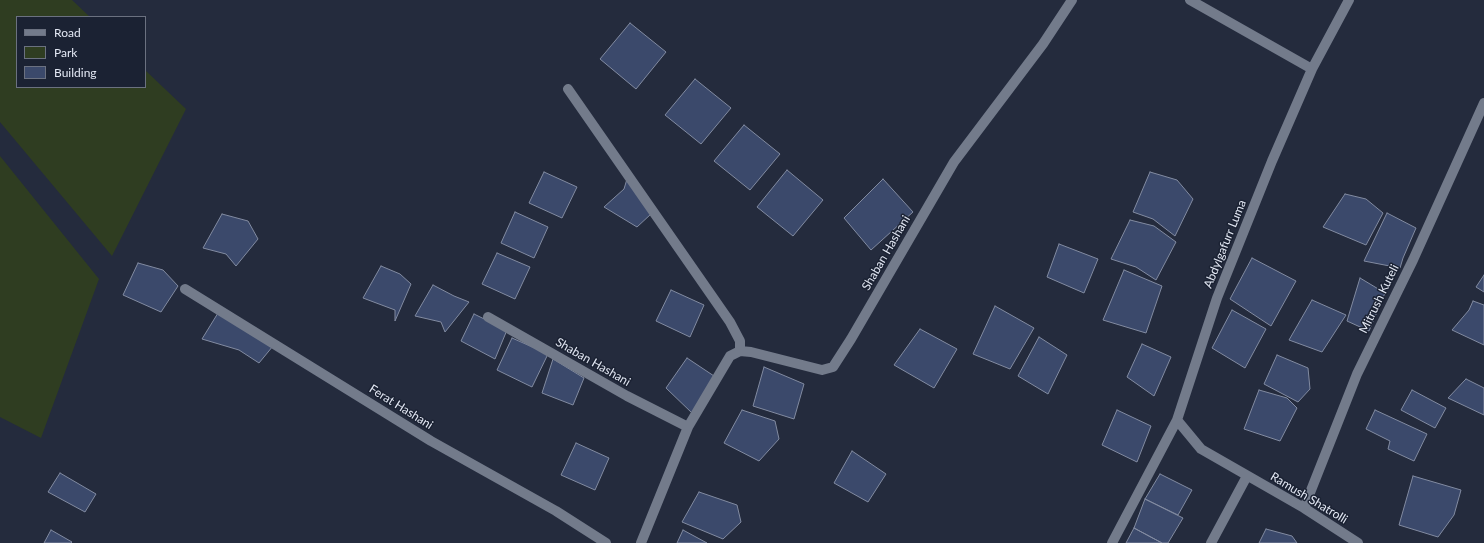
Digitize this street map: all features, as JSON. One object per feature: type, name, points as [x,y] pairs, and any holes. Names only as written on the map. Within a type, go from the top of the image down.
[{"type":"street","name":"Shaban Hashani","points":[[740,351],[751,352],[822,370],[833,367],[954,162],[1043,44],[1072,0]]},
{"type":"street","points":[[1190,0],[1312,69]]},
{"type":"street","name":"Abdylgafurr Luma","points":[[1112,543],[1177,420],[1217,298],[1272,161],[1312,69],[1349,0]]},
{"type":"street","points":[[568,88],[730,322],[740,340],[740,351],[730,356],[688,427],[641,543]]},
{"type":"street","name":"Mitrush Kuteli","points":[[1304,508],[1357,374],[1412,260],[1484,103]]},
{"type":"street","name":"Ferat Hashani","points":[[185,289],[431,441],[556,511],[606,543]]},
{"type":"street","name":"Shaban Hashani","points":[[488,317],[627,396],[688,427]]},
{"type":"street","points":[[1177,420],[1201,449],[1247,476],[1211,543]]},
{"type":"street","name":"Ramush Shatrolli","points":[[1247,476],[1304,508],[1358,543]]},
{"type":"green space","points":[[0,0],[72,0],[89,16],[16,16],[16,88],[146,88],[146,71],[186,109],[112,256],[0,122]]},
{"type":"green space","points":[[0,156],[99,279],[41,438],[0,417]]},
{"type":"building","points":[[630,23],[666,52],[636,89],[600,59]]},
{"type":"building","points":[[695,79],[731,108],[701,144],[665,115]]},
{"type":"building","points":[[744,125],[780,154],[750,190],[714,161]]},
{"type":"building","points":[[787,170],[823,200],[793,236],[757,207]]},
{"type":"building","points":[[544,172],[577,187],[562,218],[529,203]]},
{"type":"building","points":[[1150,172],[1177,180],[1193,199],[1175,236],[1153,219],[1133,212]]},
{"type":"building","points":[[627,179],[651,214],[637,227],[604,207],[624,189]]},
{"type":"building","points":[[883,179],[913,212],[871,250],[844,218]]},
{"type":"building","points":[[1345,194],[1366,199],[1383,213],[1366,245],[1323,227]]},
{"type":"building","points":[[515,212],[548,227],[534,258],[501,243]]},
{"type":"building","points":[[1387,213],[1416,228],[1400,268],[1364,261]]},
{"type":"building","points":[[222,214],[248,221],[258,239],[236,266],[226,254],[203,248]]},
{"type":"building","points":[[1130,220],[1154,226],[1176,242],[1156,280],[1136,267],[1111,259]]},
{"type":"building","points":[[1059,244],[1098,259],[1084,293],[1047,277]]},
{"type":"building","points":[[497,253],[530,267],[515,299],[482,284]]},
{"type":"building","points":[[1252,258],[1296,281],[1271,326],[1230,299]]},
{"type":"building","points":[[138,263],[163,270],[178,286],[161,312],[123,295]]},
{"type":"building","points":[[381,266],[400,274],[411,284],[395,321],[395,310],[363,298]]},
{"type":"building","points":[[1124,270],[1162,286],[1146,333],[1103,320]]},
{"type":"building","points":[[1484,275],[1484,292],[1476,287]]},
{"type":"building","points":[[1360,278],[1385,293],[1369,331],[1347,321]]},
{"type":"building","points":[[433,285],[469,302],[445,332],[441,322],[415,316]]},
{"type":"building","points":[[671,290],[704,305],[690,337],[656,321]]},
{"type":"building","points":[[1312,300],[1346,315],[1322,352],[1289,340]]},
{"type":"building","points":[[1473,301],[1484,305],[1484,345],[1452,330],[1469,310]]},
{"type":"building","points":[[995,306],[1034,328],[1010,369],[973,354]]},
{"type":"building","points":[[1232,310],[1266,329],[1245,368],[1212,348]]},
{"type":"building","points":[[218,313],[273,346],[259,363],[239,350],[202,339]]},
{"type":"building","points":[[474,314],[507,330],[495,359],[461,341]]},
{"type":"building","points":[[920,329],[957,349],[934,388],[894,365]]},
{"type":"building","points":[[1039,337],[1067,355],[1048,394],[1018,376]]},
{"type":"building","points":[[512,338],[548,354],[532,387],[497,370]]},
{"type":"building","points":[[1142,344],[1171,357],[1154,396],[1127,377]]},
{"type":"building","points":[[1277,355],[1308,368],[1310,389],[1298,402],[1264,384]]},
{"type":"building","points":[[687,358],[714,376],[692,413],[666,388]]},
{"type":"building","points":[[553,359],[584,378],[573,405],[542,393]]},
{"type":"building","points":[[764,367],[804,384],[794,419],[753,406]]},
{"type":"building","points":[[1466,379],[1484,388],[1484,415],[1448,398]]},
{"type":"building","points":[[1259,390],[1287,398],[1297,408],[1280,441],[1244,429]]},
{"type":"building","points":[[1412,390],[1446,408],[1435,428],[1401,410]]},
{"type":"building","points":[[742,410],[775,421],[779,439],[759,461],[724,443]]},
{"type":"building","points":[[1117,410],[1151,426],[1137,462],[1102,445]]},
{"type":"building","points":[[1375,410],[1427,434],[1414,461],[1388,449],[1390,441],[1366,429]]},
{"type":"building","points":[[576,443],[609,458],[595,490],[561,475]]},
{"type":"building","points":[[852,451],[886,474],[868,502],[834,483]]},
{"type":"building","points":[[60,473],[96,494],[85,512],[48,492]]},
{"type":"building","points":[[1160,474],[1192,490],[1178,515],[1145,499]]},
{"type":"building","points":[[1413,476],[1461,490],[1454,515],[1438,537],[1399,525]]},
{"type":"building","points":[[699,492],[737,505],[741,522],[723,539],[682,522]]},
{"type":"building","points":[[1145,499],[1183,518],[1168,543],[1162,543],[1134,528]]},
{"type":"building","points":[[1134,528],[1162,543],[1126,543]]},
{"type":"building","points":[[1266,529],[1292,536],[1297,543],[1259,543]]},
{"type":"building","points":[[51,530],[72,542],[44,543]]},
{"type":"building","points":[[683,530],[707,543],[677,543]]}]
